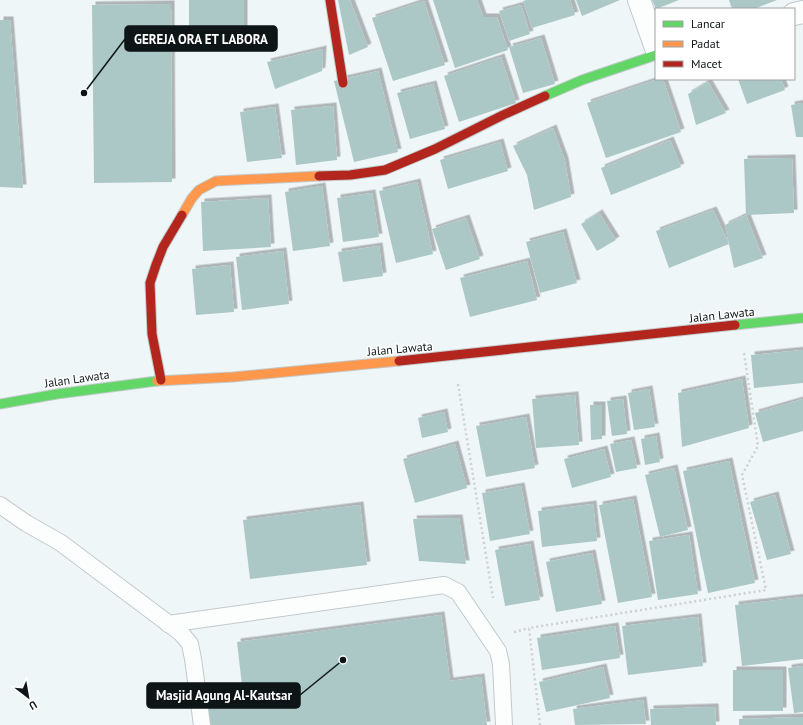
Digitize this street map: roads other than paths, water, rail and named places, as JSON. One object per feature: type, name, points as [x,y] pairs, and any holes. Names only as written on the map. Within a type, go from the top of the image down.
[{"type":"street","points":[[330,0],[343,83]]},
{"type":"street","points":[[639,0],[655,45]]},
{"type":"street","points":[[161,380],[154,352],[151,323],[150,285],[157,261],[169,233],[195,192],[205,184],[216,181],[350,175],[386,170],[435,149],[503,115],[582,80],[655,55]]},
{"type":"street","name":"Jalan Lawata","points":[[0,404],[57,394],[161,380],[233,377],[454,356],[803,318]]},
{"type":"lane","points":[[0,505],[61,544],[181,633],[190,644],[202,725]]},
{"type":"lane","points":[[168,624],[444,585],[458,592],[498,651],[504,725]]},
{"type":"place","name":"GEREJA ORA ET LABORA","points":[[84,93]]},
{"type":"place","name":"Masjid Agung Al-Kautsar","points":[[343,660]]}]
